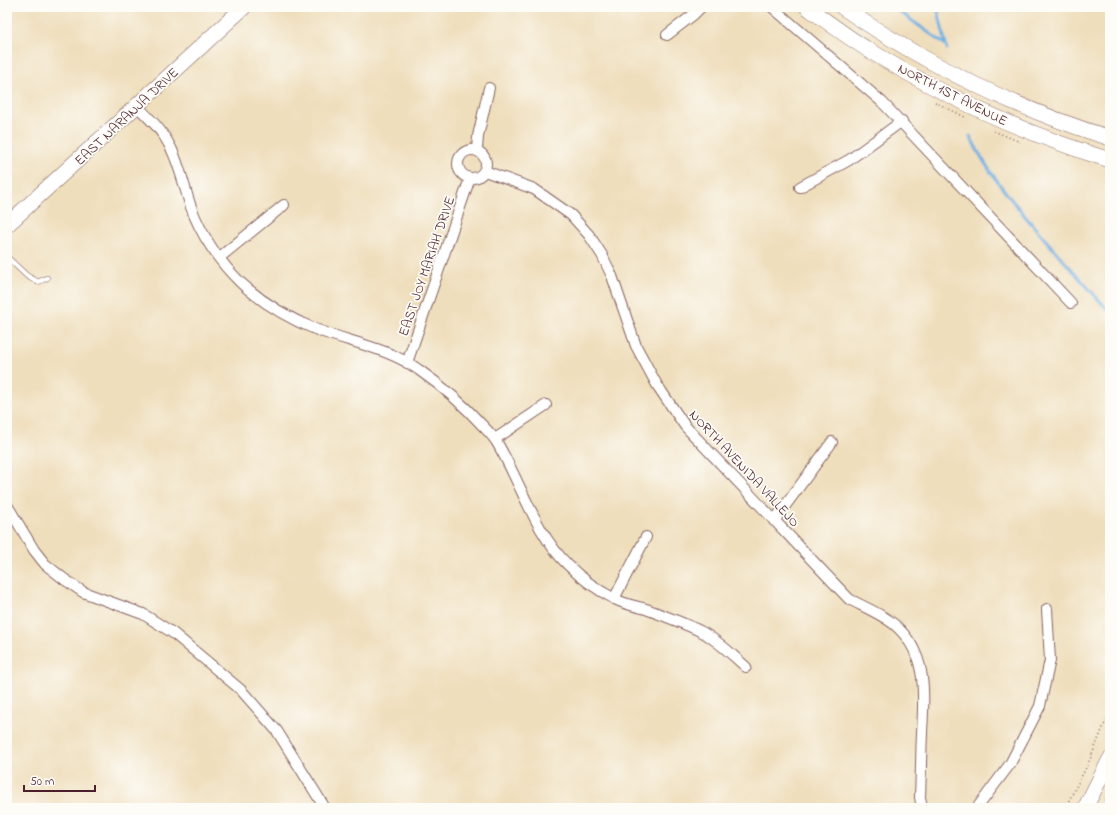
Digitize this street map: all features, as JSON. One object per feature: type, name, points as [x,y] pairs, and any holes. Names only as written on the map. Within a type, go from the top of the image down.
[{"type":"main road","name":"EAST NARANJA DRIVE","points":[[7,225],[244,7]]},
{"type":"main road","name":"NORTH 1ST AVENUE","points":[[807,7],[867,49],[930,85],[1004,121],[1079,150],[1110,160]]},
{"type":"main road","name":"NORTH 1ST AVENUE","points":[[842,7],[895,42],[951,73],[1030,110],[1110,138]]},
{"type":"main road","points":[[1085,808],[1110,758]]},
{"type":"street","points":[[667,35],[701,7]]},
{"type":"street","points":[[772,7],[902,121],[1071,303]]},
{"type":"street","points":[[477,150],[478,136],[489,88]]},
{"type":"street","points":[[137,106],[160,129],[170,144],[192,208],[205,237],[240,282],[278,312],[314,329],[376,349],[407,363],[440,386],[469,411],[495,439],[533,516],[551,544],[566,563],[587,582],[614,599],[669,617],[702,632],[719,643],[746,667]]},
{"type":"street","points":[[800,187],[849,160],[902,121]]},
{"type":"street","points":[[477,150],[485,157],[485,171],[476,178],[465,176],[458,168],[458,158],[465,151],[477,150]]},
{"type":"street","name":"NORTH AVENIDA VALLEJO","points":[[485,171],[534,189],[571,215],[589,235],[602,255],[612,276],[636,346],[657,385],[685,426],[849,599],[895,625],[909,642],[918,658],[922,673],[924,694],[920,797],[922,808]]},
{"type":"street","name":"EAST JOY MARIAH DRIVE","points":[[407,363],[470,178]]},
{"type":"street","points":[[220,258],[284,205]]},
{"type":"street","points":[[495,439],[546,405]]},
{"type":"street","points":[[774,521],[832,442]]},
{"type":"street","points":[[7,505],[34,550],[45,564],[83,592],[143,614],[173,633],[241,690],[277,731],[325,808]]},
{"type":"street","points":[[614,599],[646,537]]},
{"type":"street","points":[[977,808],[1010,764],[1040,706],[1050,660],[1047,609]]},
{"type":"lane","points":[[7,257],[27,276],[38,282],[47,278]]},
{"type":"path","points":[[1065,808],[1088,764],[1110,712]]},
{"type":"path","points":[[1101,808],[1110,790]]},
{"type":"waterway","points":[[893,7],[946,45]]},
{"type":"waterway","points":[[937,7],[947,49]]},
{"type":"waterway","points":[[970,136],[985,163],[1013,201],[1110,312]]}]
